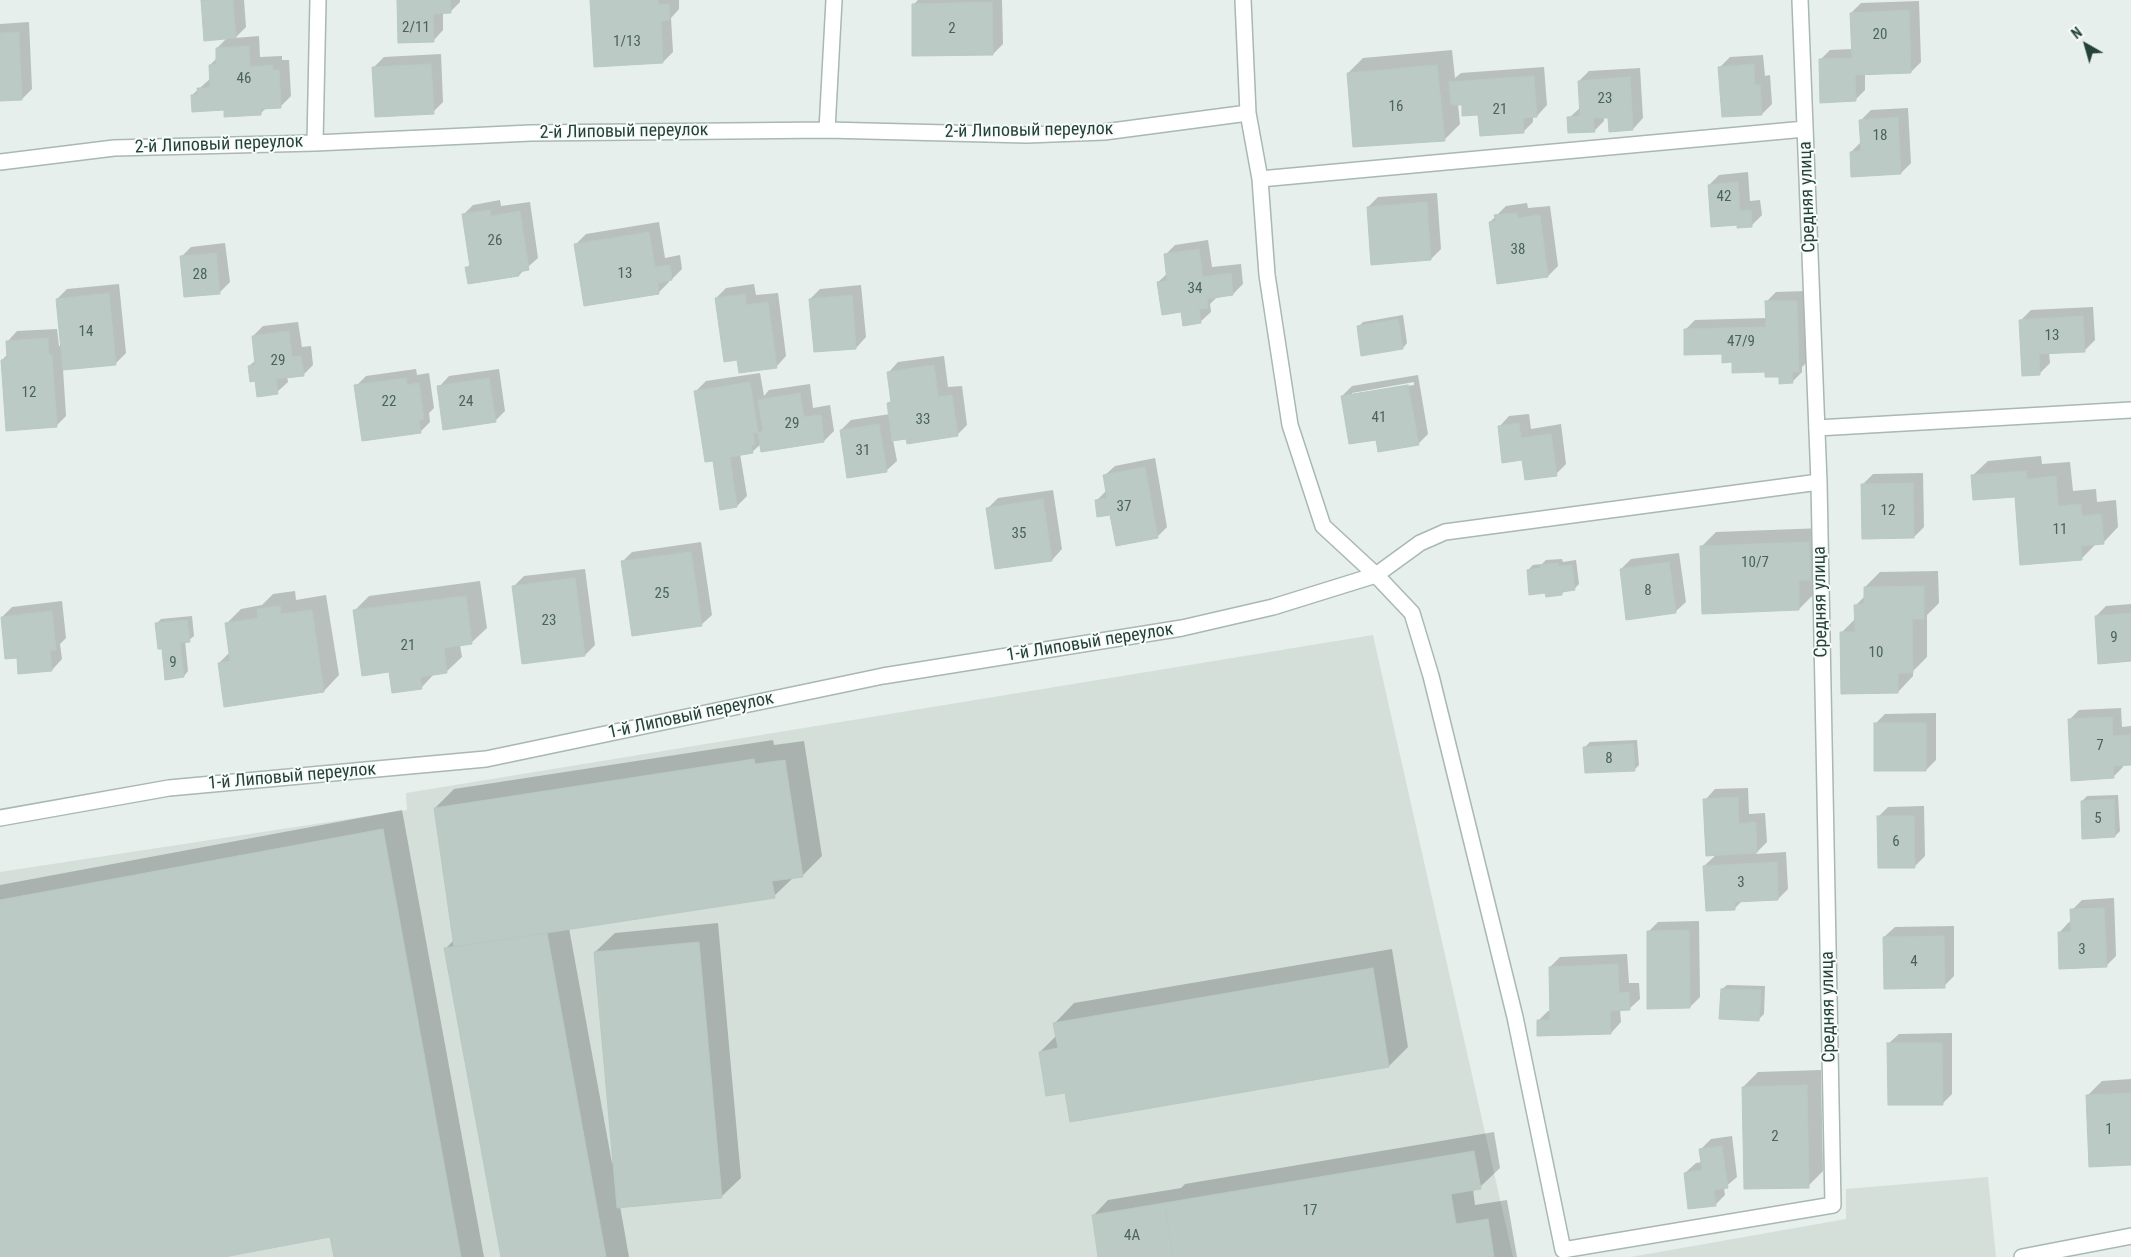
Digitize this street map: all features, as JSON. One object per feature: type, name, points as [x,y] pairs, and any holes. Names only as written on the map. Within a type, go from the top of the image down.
[{"type":"street","points":[[316,143],[318,0]]},
{"type":"street","points":[[827,130],[834,0]]},
{"type":"street","points":[[1243,0],[1248,113],[1260,179],[1267,274],[1290,425],[1323,526],[1376,575]]},
{"type":"street","name":"Средняя улица","points":[[1376,575],[1412,613],[1431,676],[1515,1017],[1563,1250],[1833,1205],[1819,482],[1800,0]]},
{"type":"street","name":"2-й Липовый переулок","points":[[0,162],[114,148],[316,143],[531,133],[827,130],[1027,135],[1104,132],[1248,113]]},
{"type":"street","points":[[1260,179],[1805,129]]},
{"type":"street","points":[[1817,428],[2131,410]]},
{"type":"street","name":"1-й Липовый переулок","points":[[0,818],[168,788],[486,759],[883,676],[1182,628],[1273,607],[1376,575],[1420,543],[1445,532],[1819,482]]},
{"type":"street","points":[[2022,1257],[2131,1236]]},
{"type":"shaded area","points":[[1373,635],[1513,1257],[0,1257],[0,872],[407,810],[406,793]]},
{"type":"shaded area","points":[[1988,1177],[1996,1257],[1631,1257],[1846,1219],[1846,1189]]},
{"type":"building","points":[[201,0],[233,0],[236,38],[204,41]]},
{"type":"building","points":[[397,0],[450,0],[451,13],[433,14],[434,42],[398,43]]},
{"type":"building","points":[[590,0],[658,0],[659,5],[669,4],[670,20],[661,21],[663,63],[594,67]]},
{"type":"building","points":[[992,2],[993,55],[912,56],[912,4]]},
{"type":"building","points":[[1909,10],[1911,73],[1855,75],[1856,101],[1820,103],[1819,59],[1852,58],[1850,13]]},
{"type":"building","points":[[19,32],[22,100],[0,101],[0,33]]},
{"type":"building","points":[[249,46],[250,67],[272,65],[273,70],[279,70],[281,108],[261,109],[261,115],[224,117],[224,110],[192,112],[191,95],[198,95],[197,88],[210,88],[209,65],[216,64],[216,48]]},
{"type":"building","points":[[431,64],[434,114],[375,117],[372,67]]},
{"type":"building","points":[[1754,64],[1755,85],[1760,85],[1762,115],[1722,117],[1718,67]]},
{"type":"building","points":[[1437,65],[1445,141],[1353,147],[1347,73]]},
{"type":"building","points":[[1534,76],[1537,117],[1523,118],[1524,133],[1480,136],[1478,115],[1462,116],[1462,105],[1451,105],[1449,82]]},
{"type":"building","points":[[1630,77],[1633,130],[1609,132],[1608,118],[1593,118],[1595,132],[1568,133],[1567,117],[1580,116],[1578,81]]},
{"type":"building","points":[[1898,117],[1901,174],[1851,177],[1850,152],[1861,151],[1859,120]]},
{"type":"building","points":[[1738,182],[1740,211],[1751,210],[1752,227],[1737,228],[1737,225],[1711,227],[1708,185]]},
{"type":"building","points":[[1427,202],[1431,260],[1371,265],[1367,207]]},
{"type":"building","points":[[490,210],[491,216],[520,211],[529,270],[518,272],[519,276],[468,284],[465,267],[470,267],[462,214]]},
{"type":"building","points":[[1517,213],[1518,218],[1540,215],[1548,277],[1497,284],[1489,222],[1496,221],[1494,215]]},
{"type":"building","points":[[649,232],[655,267],[670,265],[672,280],[658,283],[659,294],[584,306],[574,244]]},
{"type":"building","points":[[1199,249],[1203,277],[1231,273],[1233,295],[1207,299],[1208,308],[1199,309],[1201,323],[1183,326],[1181,312],[1162,315],[1157,282],[1167,281],[1164,254]]},
{"type":"building","points":[[216,253],[220,294],[184,297],[180,256]]},
{"type":"building","points":[[109,293],[116,365],[63,370],[56,299]]},
{"type":"building","points":[[745,294],[746,305],[768,302],[777,368],[739,373],[737,360],[724,362],[715,298]]},
{"type":"building","points":[[852,295],[856,349],[814,352],[809,299]]},
{"type":"building","points":[[1765,301],[1797,301],[1799,372],[1792,372],[1793,383],[1779,384],[1779,377],[1765,377],[1765,372],[1732,373],[1732,362],[1722,363],[1722,354],[1684,355],[1684,329],[1766,327]]},
{"type":"building","points":[[2083,316],[2085,352],[2039,354],[2040,375],[2022,376],[2019,320]]},
{"type":"building","points":[[1398,319],[1403,349],[1361,356],[1357,326]]},
{"type":"building","points":[[289,331],[292,357],[301,356],[304,376],[276,379],[278,394],[257,397],[255,381],[250,382],[248,366],[255,365],[252,336]]},
{"type":"building","points":[[48,338],[49,355],[52,355],[57,427],[6,431],[1,360],[7,359],[6,341]]},
{"type":"building","points":[[934,365],[938,397],[952,395],[958,436],[907,444],[906,439],[892,441],[887,403],[891,402],[887,372]]},
{"type":"building","points":[[406,378],[407,385],[419,383],[424,419],[419,420],[421,433],[362,441],[354,385]]},
{"type":"building","points":[[489,378],[496,422],[443,430],[437,386]]},
{"type":"building","points":[[750,382],[758,433],[753,433],[755,445],[751,445],[753,453],[730,457],[737,507],[720,510],[713,461],[705,462],[694,391]]},
{"type":"building","points":[[1408,385],[1419,445],[1378,452],[1376,440],[1349,444],[1341,396]]},
{"type":"building","points":[[800,393],[804,417],[821,415],[824,442],[761,452],[758,433],[763,431],[758,400]]},
{"type":"building","points":[[1519,423],[1521,438],[1551,434],[1557,476],[1525,480],[1522,460],[1502,463],[1498,426]]},
{"type":"building","points":[[879,424],[887,472],[847,478],[840,430]]},
{"type":"building","points":[[1145,467],[1158,538],[1116,546],[1110,515],[1097,517],[1095,500],[1107,498],[1103,475]]},
{"type":"building","points":[[2026,471],[2027,479],[2056,476],[2058,506],[2081,504],[2082,516],[2101,514],[2104,544],[2081,546],[2082,560],[2020,565],[2015,497],[1973,500],[1971,475]]},
{"type":"building","points":[[1913,483],[1914,538],[1862,539],[1861,484]]},
{"type":"building","points":[[1043,499],[1052,561],[995,569],[986,508]]},
{"type":"building","points":[[1809,542],[1811,580],[1799,580],[1799,610],[1702,614],[1700,546]]},
{"type":"building","points":[[691,552],[702,626],[632,636],[621,561]]},
{"type":"building","points":[[1669,562],[1676,613],[1626,620],[1620,569]]},
{"type":"building","points":[[1558,563],[1558,566],[1572,565],[1575,590],[1562,592],[1562,595],[1546,597],[1545,593],[1529,595],[1527,570],[1540,568],[1540,565]]},
{"type":"building","points":[[575,578],[585,656],[522,664],[512,586]]},
{"type":"building","points":[[1924,586],[1924,619],[1912,619],[1913,673],[1898,673],[1898,693],[1841,694],[1840,632],[1855,632],[1854,605],[1864,604],[1864,587]]},
{"type":"building","points":[[466,596],[472,644],[444,648],[447,673],[420,677],[422,689],[392,693],[389,672],[362,676],[353,610]]},
{"type":"building","points":[[280,606],[281,614],[312,610],[324,692],[224,707],[218,663],[230,661],[225,623],[258,618],[257,609]]},
{"type":"building","points":[[52,611],[56,650],[50,650],[52,671],[18,674],[17,658],[5,659],[1,617]]},
{"type":"building","points":[[2131,613],[2131,661],[2098,664],[2095,616]]},
{"type":"building","points":[[187,620],[190,642],[180,643],[184,677],[165,680],[162,649],[158,649],[155,623]]},
{"type":"building","points":[[2112,717],[2113,736],[2130,735],[2131,765],[2113,766],[2114,778],[2071,781],[2068,719]]},
{"type":"building","points":[[1874,723],[1926,723],[1926,771],[1874,771]]},
{"type":"building","points":[[1633,744],[1635,771],[1585,773],[1583,747]]},
{"type":"building","points":[[754,759],[755,764],[785,760],[803,877],[772,881],[775,898],[454,947],[434,808]]},
{"type":"building","points":[[1738,797],[1739,824],[1756,822],[1757,853],[1706,856],[1703,799]]},
{"type":"building","points":[[2114,799],[2115,837],[2082,839],[2081,801]]},
{"type":"building","points":[[1877,816],[1914,816],[1915,868],[1878,868]]},
{"type":"building","points":[[383,829],[461,1257],[334,1257],[330,1237],[224,1257],[0,1257],[0,900]]},
{"type":"building","points":[[1777,862],[1778,900],[1735,902],[1735,910],[1706,911],[1703,866]]},
{"type":"building","points":[[2104,908],[2107,967],[2059,969],[2058,932],[2071,932],[2070,909]]},
{"type":"building","points":[[1689,930],[1690,1008],[1647,1009],[1647,931]]},
{"type":"building","points":[[547,933],[606,1257],[501,1257],[444,948]]},
{"type":"building","points":[[1944,936],[1945,988],[1884,989],[1883,937]]},
{"type":"building","points":[[699,942],[722,1198],[617,1208],[594,952]]},
{"type":"building","points":[[1618,964],[1619,993],[1629,992],[1630,1010],[1610,1011],[1611,1034],[1537,1036],[1537,1020],[1550,1020],[1549,967]]},
{"type":"building","points":[[1373,968],[1389,1067],[1070,1122],[1065,1093],[1046,1096],[1039,1052],[1058,1048],[1053,1023]]},
{"type":"building","points":[[1721,989],[1761,990],[1759,1021],[1719,1019]]},
{"type":"building","points":[[1887,1043],[1942,1043],[1943,1105],[1888,1105]]},
{"type":"building","points":[[1807,1085],[1809,1188],[1744,1189],[1742,1087]]},
{"type":"building","points":[[2131,1093],[2131,1165],[2089,1167],[2086,1095]]},
{"type":"building","points":[[1722,1146],[1728,1188],[1714,1190],[1716,1206],[1688,1209],[1684,1173],[1702,1170],[1699,1149]]},
{"type":"building","points":[[1474,1151],[1481,1189],[1451,1194],[1456,1224],[1488,1219],[1494,1257],[1173,1257],[1164,1203]]},
{"type":"building","points":[[1164,1203],[1173,1257],[1098,1257],[1092,1215]]}]
